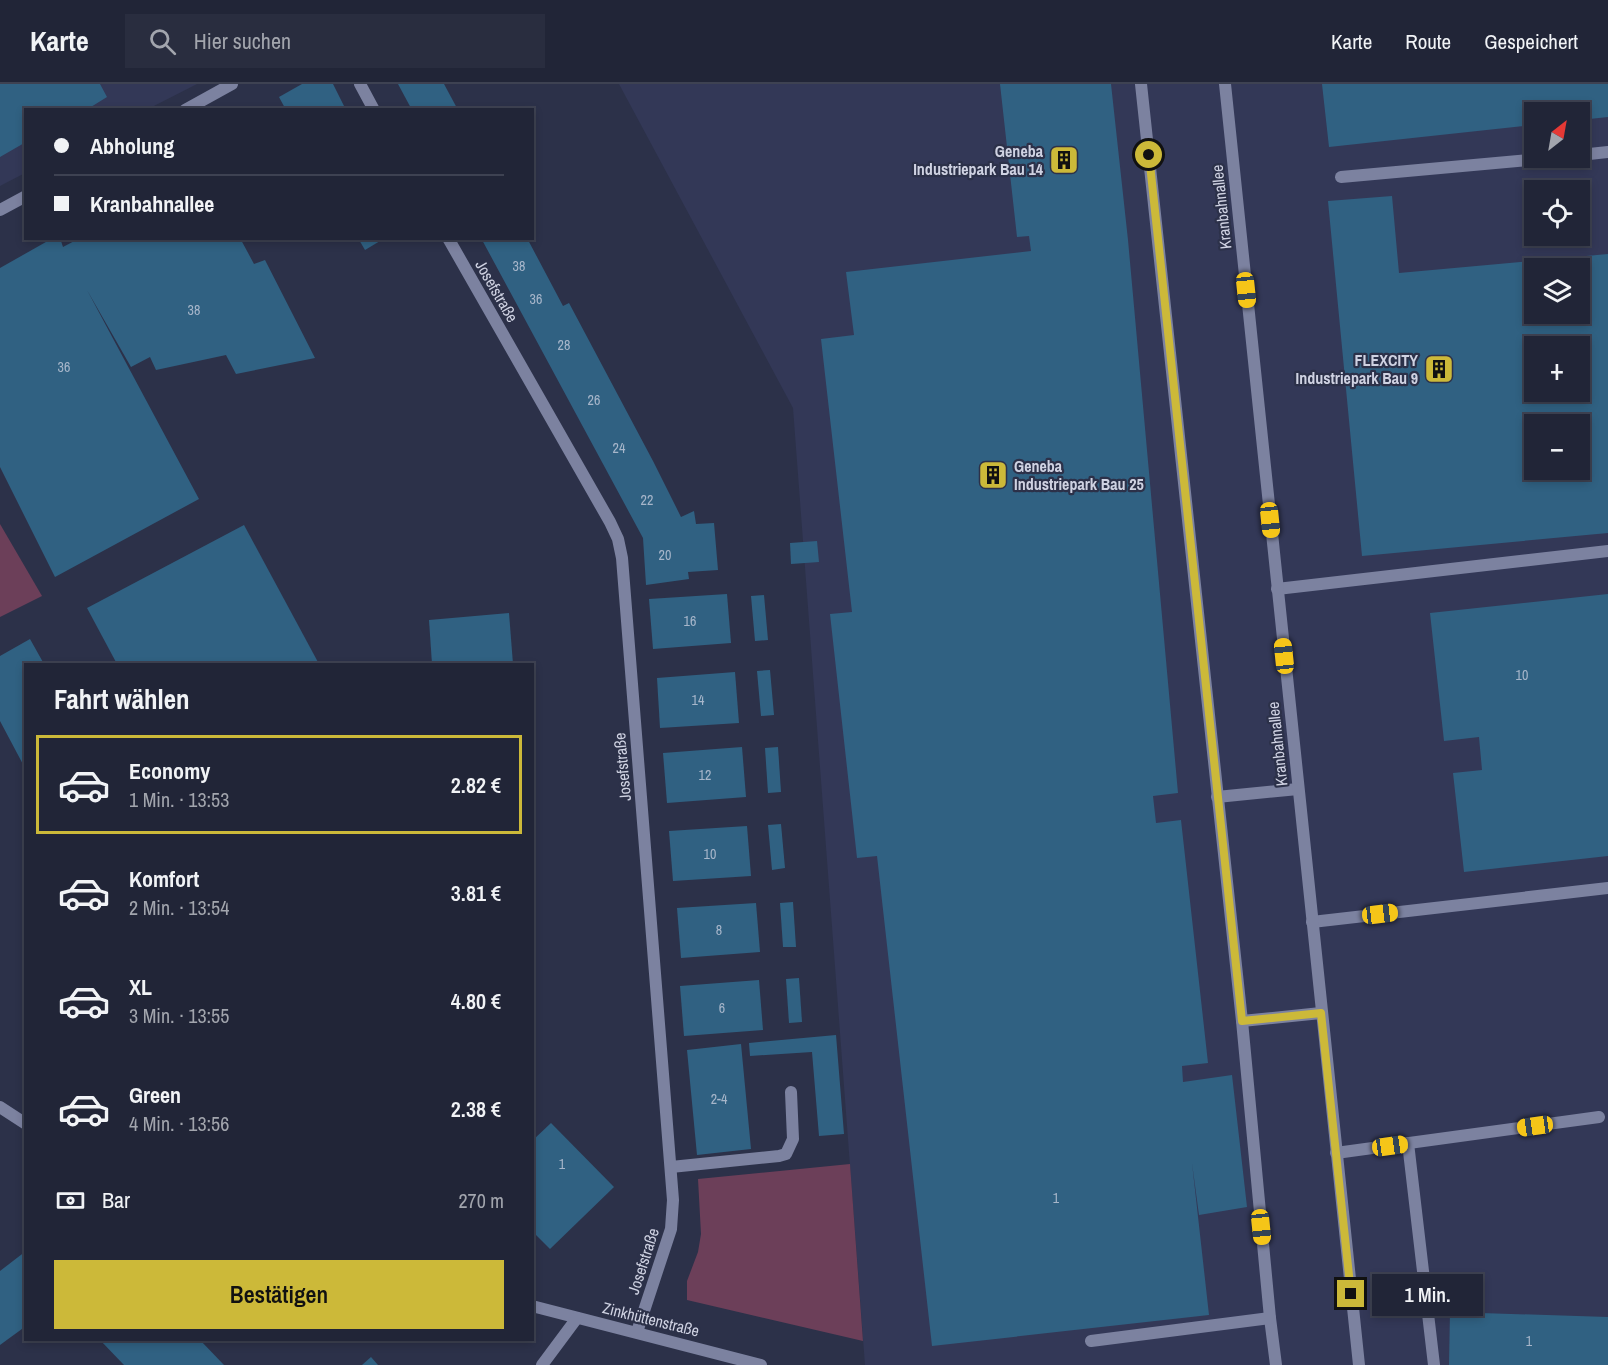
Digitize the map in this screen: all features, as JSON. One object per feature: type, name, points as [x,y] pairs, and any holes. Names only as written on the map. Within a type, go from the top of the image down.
[{"type":"street","points":[[189,108],[232,84]]},
{"type":"street","points":[[360,84],[373,108]]},
{"type":"street","points":[[1141,84],[1242,1021],[1276,1365]]},
{"type":"street","name":"Kranbahnallee","points":[[1225,84],[1359,1365]]},
{"type":"street","points":[[1590,154],[1608,152]]},
{"type":"street","points":[[1341,177],[1524,160]]},
{"type":"street","points":[[0,210],[24,197]]},
{"type":"street","name":"Josefstraße","points":[[449,240],[618,538],[622,558],[673,1200],[671,1229],[637,1332]]},
{"type":"street","points":[[1277,589],[1608,551]]},
{"type":"street","points":[[1217,797],[1298,789]]},
{"type":"street","points":[[1312,922],[1608,888]]},
{"type":"street","points":[[1242,1021],[1321,1013]]},
{"type":"street","points":[[671,1167],[786,1154],[793,1138],[791,1092]]},
{"type":"street","points":[[0,1107],[24,1123]]},
{"type":"street","points":[[1336,1153],[1599,1117]]},
{"type":"street","points":[[1408,1143],[1434,1365]]},
{"type":"street","name":"Zinkhüttenstraße","points":[[534,1307],[762,1365]]},
{"type":"street","points":[[542,1365],[577,1318]]},
{"type":"street","points":[[1091,1341],[1270,1318]]},
{"type":"shaded area","points":[[0,84],[197,84],[150,108],[24,108],[24,174],[0,186]]},
{"type":"shaded area","points":[[619,84],[1608,84],[1608,1365],[865,1365],[793,408]]},
{"type":"shaded area","points":[[0,524],[42,596],[0,617]]},
{"type":"shaded area","points":[[850,1164],[863,1341],[687,1300],[687,1281],[698,1252],[701,1234],[698,1179]]},
{"type":"building","points":[[0,84],[100,84],[107,97],[89,108],[24,108],[24,143],[0,157]]},
{"type":"building","points":[[302,84],[333,84],[345,108],[285,108],[279,97]]},
{"type":"building","points":[[398,84],[444,84],[457,108],[411,108]]},
{"type":"building","points":[[1000,84],[1111,84],[1128,240],[1178,793],[1153,796],[1156,823],[1181,820],[1208,1063],[1182,1066],[1183,1082],[1232,1075],[1247,1207],[1199,1215],[1192,1163],[1209,1315],[932,1346],[877,856],[857,858],[830,614],[852,612],[821,339],[854,335],[846,272],[1031,251],[1029,236],[1017,237]]},
{"type":"building","points":[[1322,84],[1608,84],[1608,117],[1590,119],[1590,102],[1524,102],[1524,126],[1329,147]]},
{"type":"building","name":"FLEXCITY Industriepark Bau 9","points":[[1392,196],[1399,273],[1524,262],[1524,324],[1590,324],[1590,258],[1564,258],[1608,254],[1608,533],[1362,556],[1328,201]]},
{"type":"building","points":[[49,240],[61,240],[63,247],[76,240],[241,240],[254,264],[265,260],[315,358],[236,374],[226,355],[156,370],[150,357],[131,367],[87,290],[199,499],[55,577],[0,467],[0,268]]},
{"type":"building","points":[[359,240],[382,240],[365,250]]},
{"type":"building","points":[[482,240],[528,240],[563,306],[569,303],[681,517],[694,511],[696,524],[714,523],[718,570],[688,572],[689,579],[646,585],[643,538]]},
{"type":"building","points":[[244,525],[318,663],[116,663],[87,608]]},
{"type":"building","points":[[817,541],[819,562],[791,564],[790,543]]},
{"type":"building","points":[[727,594],[731,643],[653,649],[649,599]]},
{"type":"building","points":[[1608,594],[1608,856],[1464,872],[1453,773],[1482,770],[1479,737],[1444,741],[1430,613]]},
{"type":"building","points":[[764,595],[768,640],[755,641],[751,596]]},
{"type":"building","points":[[509,613],[513,663],[432,663],[429,620]]},
{"type":"building","points":[[30,639],[43,663],[24,663],[24,766],[0,721],[0,656]]},
{"type":"building","points":[[770,670],[774,715],[761,716],[757,671]]},
{"type":"building","points":[[735,672],[739,723],[660,728],[657,678]]},
{"type":"building","points":[[742,747],[746,797],[667,803],[663,753]]},
{"type":"building","points":[[778,747],[781,792],[768,793],[765,748]]},
{"type":"building","points":[[781,824],[785,868],[772,870],[768,825]]},
{"type":"building","points":[[747,826],[751,876],[673,881],[669,831]]},
{"type":"building","points":[[793,902],[796,947],[783,947],[780,903]]},
{"type":"building","points":[[756,903],[760,952],[681,958],[677,908]]},
{"type":"building","points":[[799,978],[802,1022],[789,1023],[786,979]]},
{"type":"building","points":[[759,980],[763,1030],[684,1036],[680,986]]},
{"type":"building","points":[[836,1035],[844,1134],[819,1136],[812,1052],[750,1056],[749,1043]]},
{"type":"building","points":[[741,1044],[751,1149],[697,1155],[687,1050]]},
{"type":"building","points":[[551,1123],[614,1187],[550,1249],[534,1233],[534,1139]]},
{"type":"building","points":[[24,1253],[24,1327],[0,1345],[0,1271]]},
{"type":"building","points":[[1450,1312],[1608,1317],[1608,1365],[1449,1365]]},
{"type":"building","points":[[101,1341],[201,1341],[224,1365],[124,1365]]},
{"type":"building","points":[[371,1357],[378,1365],[362,1365]]},
{"type":"place","name":"Geneba Industriepark Bau 14","points":[[1064,160]]},
{"type":"place","name":"FLEXCITY Industriepark Bau 9","points":[[1439,369]]},
{"type":"place","name":"Geneba Industriepark Bau 25","points":[[993,475]]},
{"type":"route","points":[[1149,155],[1242,1021],[1321,1013],[1351,1294]]}]
